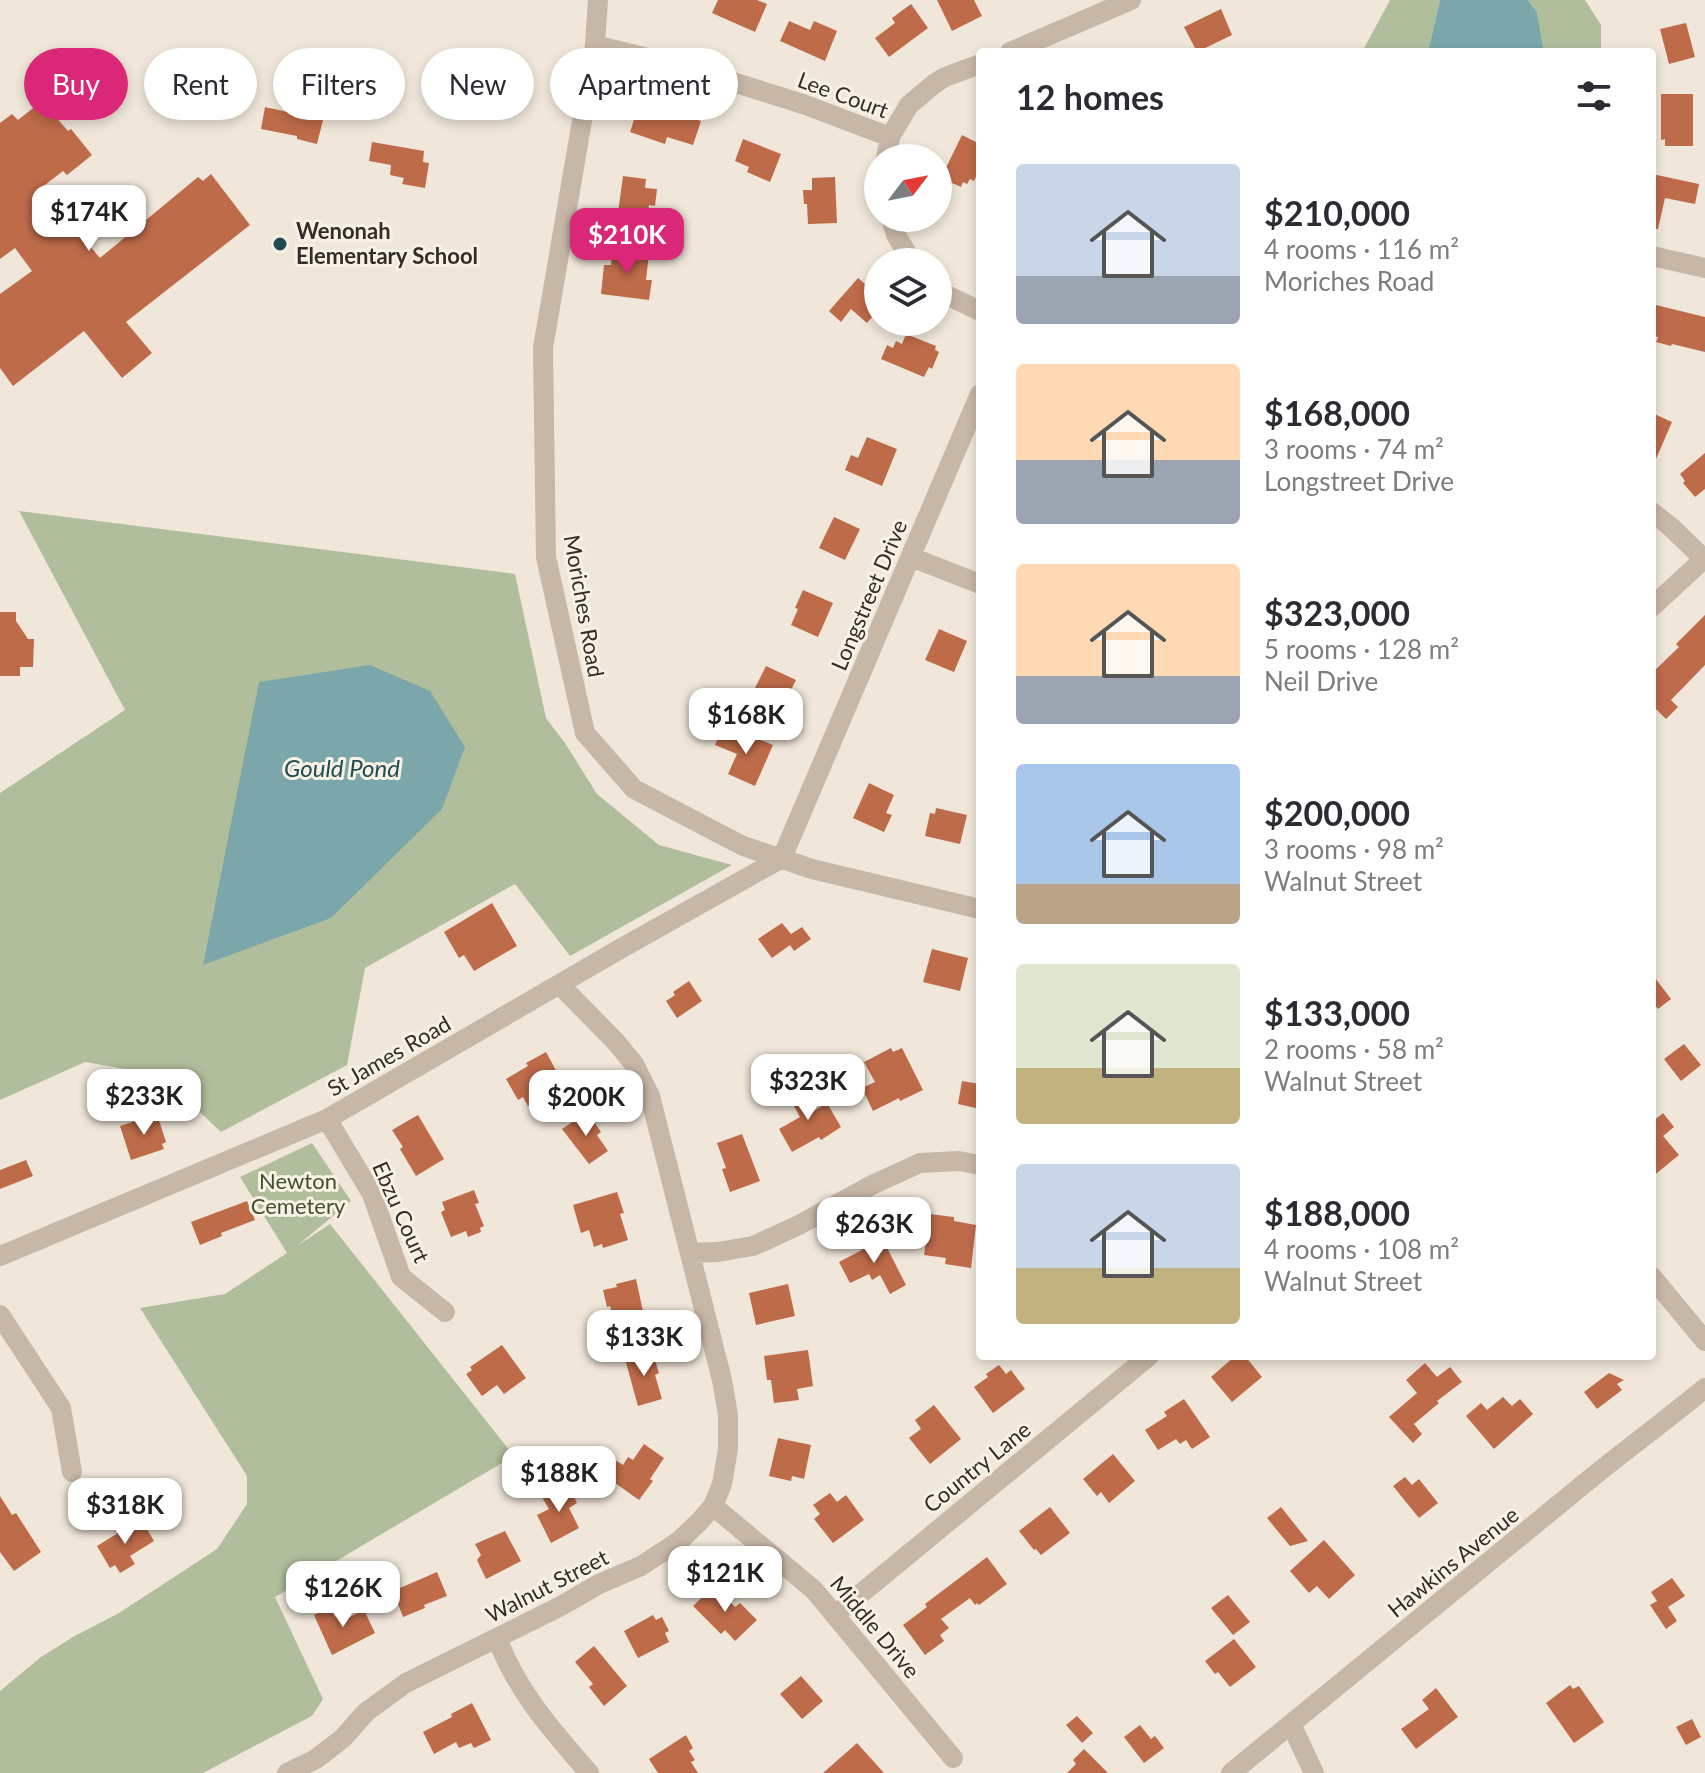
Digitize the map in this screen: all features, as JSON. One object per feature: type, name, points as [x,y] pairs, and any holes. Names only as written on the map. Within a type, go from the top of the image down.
[{"type":"street","name":"Moriches Road","points":[[598,0],[595,45],[543,348],[546,557],[585,733],[634,789],[743,846],[812,869],[976,908]]},
{"type":"street","points":[[1019,48],[1131,0]]},
{"type":"street","name":"Lee Court","points":[[595,45],[688,68],[803,104],[890,137]]},
{"type":"street","points":[[889,144],[909,105],[945,77],[976,65]]},
{"type":"street","points":[[1656,257],[1705,268]]},
{"type":"street","points":[[952,298],[976,309]]},
{"type":"street","name":"Longstreet Drive","points":[[782,858],[976,403]]},
{"type":"street","points":[[1656,516],[1704,558],[1656,603]]},
{"type":"street","points":[[911,557],[976,582]]},
{"type":"street","name":"St James Road","points":[[0,1256],[327,1119],[782,858]]},
{"type":"street","name":"Walnut Street","points":[[287,1773],[316,1759],[343,1738],[366,1712],[406,1683],[599,1584],[641,1566],[679,1541],[713,1506],[722,1484],[728,1449],[728,1415],[722,1380],[650,1096],[634,1064],[560,985]]},
{"type":"street","name":"Ebzu Court","points":[[327,1119],[372,1194],[401,1277],[445,1312]]},
{"type":"street","points":[[690,1253],[753,1246],[920,1163],[959,1161],[976,1164]]},
{"type":"street","points":[[1656,1282],[1705,1341]]},
{"type":"street","points":[[0,1315],[61,1408],[72,1472]]},
{"type":"street","name":"Country Lane","points":[[835,1615],[1144,1360]]},
{"type":"street","name":"Hawkins Avenue","points":[[1231,1773],[1705,1388]]},
{"type":"street","name":"Middle Drive","points":[[713,1506],[814,1590],[953,1758]]},
{"type":"street","points":[[497,1638],[507,1664],[538,1714],[589,1773]]},
{"type":"street","points":[[1291,1724],[1314,1773]]},
{"type":"green space","points":[[1390,0],[1440,0],[1429,48],[1364,48]]},
{"type":"green space","points":[[1528,0],[1585,0],[1601,25],[1601,48],[1543,48],[1537,12]]},
{"type":"green space","points":[[19,511],[515,574],[546,718],[597,794],[659,845],[732,865],[570,956],[515,884],[365,968],[347,1065],[221,1132],[160,1075],[85,1062],[0,1100],[0,793],[125,710]]},
{"type":"green space","name":"Newton Cemetery","points":[[312,1143],[351,1201],[297,1246],[330,1224],[514,1456],[275,1597],[323,1699],[312,1716],[203,1773],[0,1773],[0,1691],[41,1657],[119,1613],[217,1549],[247,1504],[247,1476],[140,1308],[225,1294],[287,1253],[240,1177]]},
{"type":"water","points":[[1440,0],[1528,0],[1537,12],[1543,48],[1429,48]]},
{"type":"water","name":"Gould Pond","points":[[370,665],[430,691],[465,747],[442,809],[331,918],[203,965],[259,682]]},
{"type":"building","points":[[718,0],[757,0],[767,4],[755,32],[712,13]]},
{"type":"building","points":[[937,0],[974,0],[982,16],[952,31]]},
{"type":"building","points":[[911,4],[928,28],[889,57],[875,38],[895,23],[892,18]]},
{"type":"building","points":[[1221,9],[1232,35],[1205,48],[1195,48],[1184,27]]},
{"type":"building","points":[[789,21],[810,30],[814,21],[837,31],[825,61],[780,41]]},
{"type":"building","points":[[1686,23],[1695,57],[1669,64],[1660,29]]},
{"type":"building","points":[[1661,94],[1693,94],[1693,146],[1665,146],[1665,139],[1661,140]]},
{"type":"building","points":[[265,107],[273,109],[273,120],[323,120],[317,144],[297,139],[297,136],[261,129]]},
{"type":"building","points":[[12,114],[18,120],[24,115],[24,120],[58,120],[68,131],[71,129],[92,155],[67,175],[63,171],[41,188],[62,215],[45,232],[83,238],[100,258],[198,177],[203,181],[211,174],[250,225],[126,322],[152,353],[122,378],[84,331],[13,386],[0,368],[0,294],[32,271],[15,248],[0,259],[0,123]]},
{"type":"building","points":[[634,120],[701,121],[693,145],[667,137],[665,144],[630,132]]},
{"type":"building","points":[[962,135],[976,142],[976,177],[967,184],[963,182],[961,187],[952,183],[952,155]]},
{"type":"building","points":[[743,139],[781,154],[770,182],[747,172],[749,167],[735,161]]},
{"type":"building","points":[[372,142],[424,151],[423,162],[429,163],[425,188],[402,184],[404,178],[390,175],[391,165],[369,161]]},
{"type":"building","points":[[1656,175],[1699,184],[1695,204],[1665,198],[1658,229]]},
{"type":"building","points":[[623,176],[646,179],[645,188],[657,189],[655,206],[649,205],[647,224],[617,220]]},
{"type":"building","points":[[835,177],[837,223],[808,224],[803,190],[812,190],[812,178]]},
{"type":"building","points":[[115,189],[138,199],[126,225],[103,215]]},
{"type":"building","points":[[612,250],[649,254],[646,280],[652,280],[649,300],[601,294],[604,265],[611,265]]},
{"type":"building","points":[[858,278],[864,283],[864,320],[851,309],[841,322],[829,311]]},
{"type":"building","points":[[1656,305],[1705,317],[1705,352],[1656,342]]},
{"type":"building","points":[[905,336],[911,336],[936,346],[935,350],[939,352],[932,369],[929,367],[924,377],[881,359],[887,345],[893,348],[896,341],[902,344]]},
{"type":"building","points":[[1656,415],[1672,422],[1656,459]]},
{"type":"building","points":[[867,437],[897,449],[882,486],[845,470],[851,455],[858,458]]},
{"type":"building","points":[[1705,453],[1705,489],[1695,497],[1683,483],[1685,481],[1680,474]]},
{"type":"building","points":[[834,517],[860,529],[845,560],[819,548]]},
{"type":"building","points":[[803,590],[833,603],[818,637],[791,625]]},
{"type":"building","points":[[0,612],[16,612],[16,621],[28,639],[34,639],[33,667],[20,667],[20,676],[0,676]]},
{"type":"building","points":[[1705,615],[1705,665],[1671,700],[1678,707],[1666,719],[1656,709],[1656,669],[1679,647],[1676,644]]},
{"type":"building","points":[[939,629],[967,641],[954,672],[925,660]]},
{"type":"building","points":[[766,666],[796,680],[781,710],[754,697],[757,692],[754,690]]},
{"type":"building","points":[[721,732],[740,740],[743,733],[773,745],[755,786],[728,774],[737,754],[715,745]]},
{"type":"building","points":[[869,783],[894,795],[886,813],[892,815],[884,832],[853,818]]},
{"type":"building","points":[[936,808],[967,815],[960,844],[925,836],[930,813],[935,814]]},
{"type":"building","points":[[492,903],[517,946],[474,971],[464,955],[459,958],[444,932]]},
{"type":"building","points":[[782,923],[791,934],[802,927],[811,939],[794,951],[790,945],[772,958],[758,939]]},
{"type":"building","points":[[932,949],[968,958],[960,991],[923,982]]},
{"type":"building","points":[[1656,979],[1671,999],[1658,1009],[1656,1007]]},
{"type":"building","points":[[689,981],[702,1001],[677,1018],[666,1001]]},
{"type":"building","points":[[1684,1044],[1701,1065],[1681,1081],[1664,1059]]},
{"type":"building","points":[[891,1048],[893,1052],[902,1048],[923,1090],[873,1111],[862,1088],[875,1082],[864,1062]]},
{"type":"building","points":[[546,1052],[565,1087],[528,1106],[523,1097],[518,1100],[506,1079]]},
{"type":"building","points":[[962,1081],[976,1083],[976,1108],[958,1104]]},
{"type":"building","points":[[796,1085],[812,1112],[827,1103],[841,1127],[821,1140],[819,1137],[792,1152],[779,1129],[800,1117],[786,1091]]},
{"type":"building","points":[[587,1112],[601,1132],[597,1135],[608,1151],[589,1164],[562,1129]]},
{"type":"building","points":[[1663,1113],[1674,1127],[1663,1136],[1679,1155],[1656,1174],[1656,1119]]},
{"type":"building","points":[[157,1114],[166,1142],[162,1144],[164,1149],[131,1160],[120,1126]]},
{"type":"building","points":[[418,1115],[444,1159],[416,1176],[392,1130]]},
{"type":"building","points":[[742,1134],[760,1181],[730,1192],[717,1143]]},
{"type":"building","points":[[26,1160],[33,1176],[0,1189],[0,1170]]},
{"type":"building","points":[[474,1190],[479,1203],[475,1204],[484,1226],[480,1228],[481,1232],[468,1237],[466,1231],[451,1237],[441,1212],[445,1210],[442,1202]]},
{"type":"building","points":[[617,1192],[628,1240],[603,1248],[602,1244],[594,1247],[589,1230],[581,1233],[573,1205]]},
{"type":"building","points":[[247,1201],[255,1220],[200,1245],[191,1222]]},
{"type":"building","points":[[930,1214],[954,1217],[954,1221],[976,1225],[971,1268],[945,1264],[946,1258],[924,1255]]},
{"type":"building","points":[[880,1234],[906,1285],[890,1294],[880,1275],[872,1280],[869,1274],[850,1283],[839,1262],[862,1250],[860,1245]]},
{"type":"building","points":[[636,1279],[644,1316],[614,1323],[603,1290]]},
{"type":"building","points":[[788,1284],[795,1316],[756,1325],[749,1293]]},
{"type":"building","points":[[502,1345],[526,1378],[504,1394],[497,1385],[482,1396],[466,1374],[472,1370],[470,1367]]},
{"type":"building","points":[[808,1350],[813,1386],[797,1389],[799,1400],[774,1403],[764,1356]]},
{"type":"building","points":[[652,1351],[662,1399],[638,1406],[625,1359]]},
{"type":"building","points":[[1230,1360],[1248,1360],[1262,1377],[1232,1402],[1211,1377]]},
{"type":"building","points":[[1425,1363],[1437,1377],[1450,1367],[1462,1382],[1414,1424],[1422,1434],[1413,1443],[1389,1417],[1417,1393],[1406,1380]]},
{"type":"building","points":[[999,1365],[1006,1374],[1011,1370],[1025,1389],[993,1413],[974,1387]]},
{"type":"building","points":[[1609,1373],[1624,1380],[1617,1384],[1622,1390],[1597,1409],[1584,1392]]},
{"type":"building","points":[[1503,1397],[1512,1406],[1520,1399],[1533,1414],[1494,1449],[1466,1416],[1481,1403],[1487,1410]]},
{"type":"building","points":[[1184,1399],[1210,1437],[1192,1449],[1186,1440],[1180,1444],[1176,1439],[1158,1450],[1145,1430],[1167,1416],[1164,1412]]},
{"type":"building","points":[[934,1405],[961,1439],[930,1464],[909,1438],[921,1429],[915,1420]]},
{"type":"building","points":[[778,1438],[811,1445],[804,1479],[792,1476],[791,1481],[769,1476]]},
{"type":"building","points":[[644,1444],[664,1458],[639,1500],[603,1478],[615,1460],[623,1465],[628,1457],[633,1460]]},
{"type":"building","points":[[1113,1454],[1135,1481],[1109,1503],[1101,1492],[1097,1496],[1083,1479]]},
{"type":"building","points":[[1405,1477],[1412,1485],[1419,1479],[1438,1503],[1419,1518],[1393,1486]]},
{"type":"building","points":[[563,1486],[569,1487],[577,1503],[569,1508],[579,1528],[551,1543],[537,1515],[549,1509],[542,1497]]},
{"type":"building","points":[[830,1493],[837,1502],[846,1495],[864,1520],[833,1543],[814,1519],[820,1514],[813,1505]]},
{"type":"building","points":[[0,1496],[12,1515],[16,1513],[41,1552],[14,1571],[0,1552]]},
{"type":"building","points":[[1050,1507],[1070,1533],[1041,1555],[1019,1531]]},
{"type":"building","points":[[1281,1507],[1308,1541],[1290,1546],[1267,1518]]},
{"type":"building","points":[[141,1519],[154,1541],[130,1556],[135,1564],[120,1573],[115,1565],[110,1568],[97,1546]]},
{"type":"building","points":[[505,1531],[521,1561],[486,1579],[477,1560],[481,1555],[475,1544]]},
{"type":"building","points":[[1324,1540],[1355,1575],[1329,1599],[1317,1586],[1309,1593],[1290,1571]]},
{"type":"building","points":[[987,1557],[1007,1584],[979,1605],[975,1605],[970,1598],[941,1619],[949,1628],[940,1635],[944,1641],[925,1655],[903,1625],[927,1607],[925,1604]]},
{"type":"building","points":[[437,1572],[447,1596],[403,1617],[393,1591]]},
{"type":"building","points":[[1672,1578],[1685,1596],[1668,1607],[1677,1621],[1666,1629],[1650,1605],[1657,1601],[1651,1592]]},
{"type":"building","points":[[714,1586],[735,1607],[740,1603],[757,1620],[735,1641],[725,1630],[721,1634],[693,1606]]},
{"type":"building","points":[[1228,1595],[1250,1622],[1233,1635],[1211,1608]]},
{"type":"building","points":[[330,1607],[335,1617],[345,1613],[348,1618],[364,1610],[375,1633],[332,1655],[314,1615]]},
{"type":"building","points":[[653,1615],[656,1620],[662,1617],[669,1631],[665,1633],[669,1642],[638,1658],[624,1631]]},
{"type":"building","points":[[1234,1639],[1256,1667],[1230,1687],[1205,1661]]},
{"type":"building","points":[[594,1646],[627,1686],[604,1706],[589,1687],[593,1684],[575,1662]]},
{"type":"building","points":[[801,1676],[823,1701],[802,1719],[780,1694]]},
{"type":"building","points":[[1570,1685],[1573,1689],[1579,1686],[1604,1722],[1574,1743],[1546,1703]]},
{"type":"building","points":[[1436,1688],[1458,1717],[1416,1749],[1401,1729],[1429,1709],[1422,1700]]},
{"type":"building","points":[[472,1703],[491,1740],[474,1748],[471,1743],[459,1748],[456,1742],[434,1754],[423,1732]]},
{"type":"building","points":[[1077,1716],[1093,1733],[1082,1743],[1066,1725]]},
{"type":"building","points":[[1692,1719],[1701,1737],[1686,1745],[1676,1727]]},
{"type":"building","points":[[1140,1725],[1151,1739],[1155,1736],[1164,1748],[1144,1763],[1124,1737]]},
{"type":"building","points":[[686,1735],[693,1748],[689,1751],[695,1760],[691,1762],[698,1773],[658,1773],[649,1759]]},
{"type":"building","points":[[857,1743],[884,1773],[823,1773]]},
{"type":"building","points":[[1084,1749],[1108,1773],[1067,1773],[1076,1764],[1073,1760]]},
{"type":"place","name":"Wenonah Elementary School","points":[[280,244]]}]
